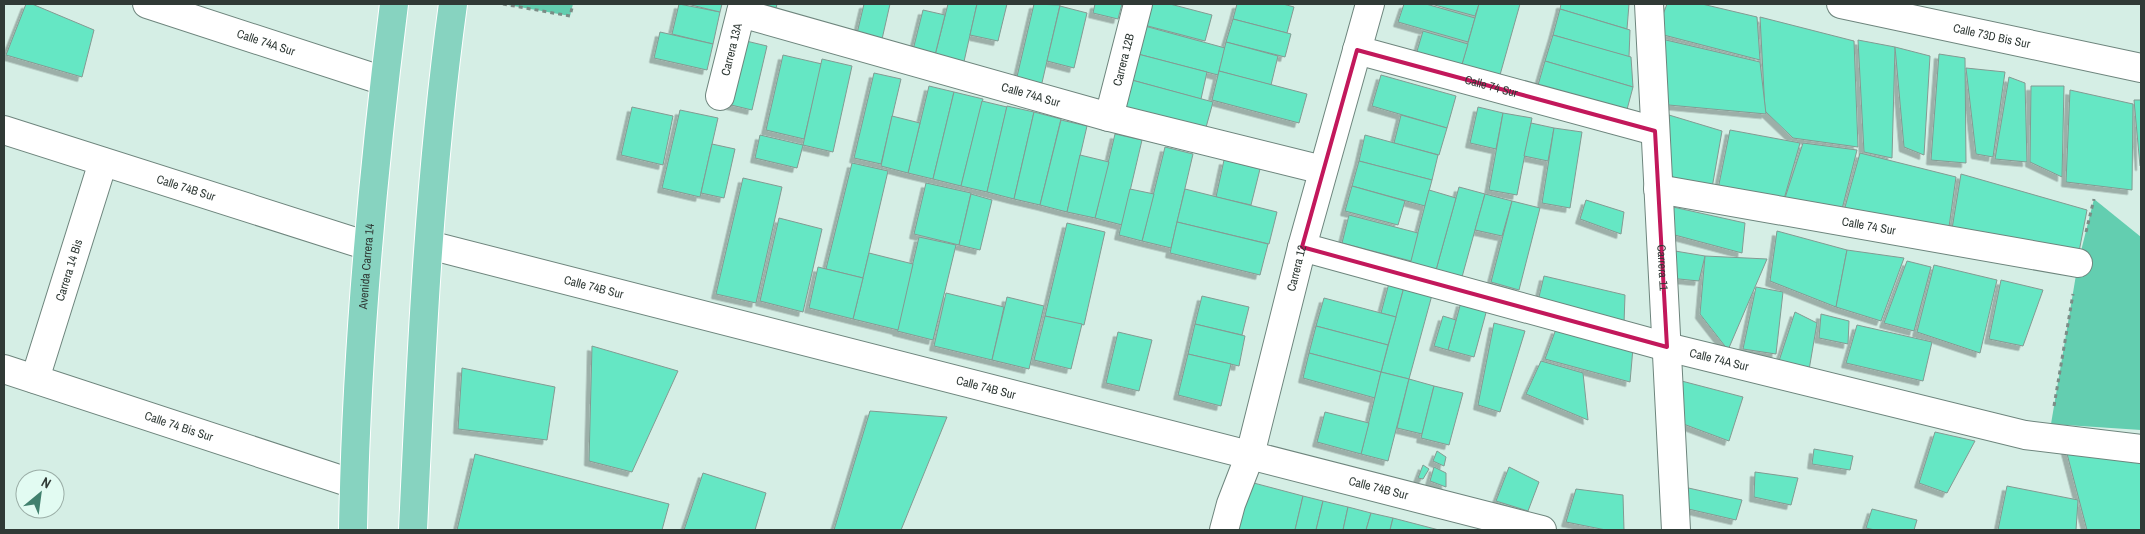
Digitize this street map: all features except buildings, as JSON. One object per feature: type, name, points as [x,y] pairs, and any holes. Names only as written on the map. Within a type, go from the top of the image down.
[{"type":"main road","name":"Avenida Carrera 14","points":[[353,530],[368,246],[384,81],[394,4]]},
{"type":"main road","points":[[413,530],[420,378],[429,245],[441,90],[453,4]]},
{"type":"street","name":"Carrera 12B","points":[[1109,117],[1138,4]]},
{"type":"street","name":"Carrera 12","points":[[1224,530],[1231,504],[1250,455],[1302,247],[1370,4]]},
{"type":"street","name":"Carrera 11","points":[[1648,4],[1676,530]]},
{"type":"street","name":"Calle 73D Bis Sur","points":[[1841,4],[2141,68]]},
{"type":"street","name":"Calle 74A Sur","points":[[160,6],[384,81]]},
{"type":"street","name":"Calle 74A Sur","points":[[742,8],[1109,117],[1323,170]]},
{"type":"street","name":"Carrera 13A","points":[[720,96],[742,8]]},
{"type":"street","name":"Calle 74 Sur","points":[[1357,50],[1655,131]]},
{"type":"street","name":"Calle 74B Sur","points":[[4,130],[368,246]]},
{"type":"street","name":"Carrera 14 Bis","points":[[35,379],[103,162]]},
{"type":"street","name":"Calle 74 Sur","points":[[1658,190],[2078,263]]},
{"type":"street","name":"Calle 74B Sur","points":[[429,245],[1542,530]]},
{"type":"street","name":"Calle 74A Sur","points":[[1302,247],[1667,347],[2025,435],[2141,449]]},
{"type":"street","name":"Calle 74 Bis Sur","points":[[4,369],[354,484]]},
{"type":"path","points":[[503,4],[570,16],[573,4]]},
{"type":"path","points":[[2052,415],[2078,263],[2094,199]]},
{"type":"highlighted area","points":[[1357,50],[1655,131],[1667,347],[1302,247]]},
{"type":"green space","points":[[503,4],[573,4],[570,16]]},
{"type":"green space","points":[[2094,199],[2141,237],[2141,430],[2051,424],[2078,263]]}]
